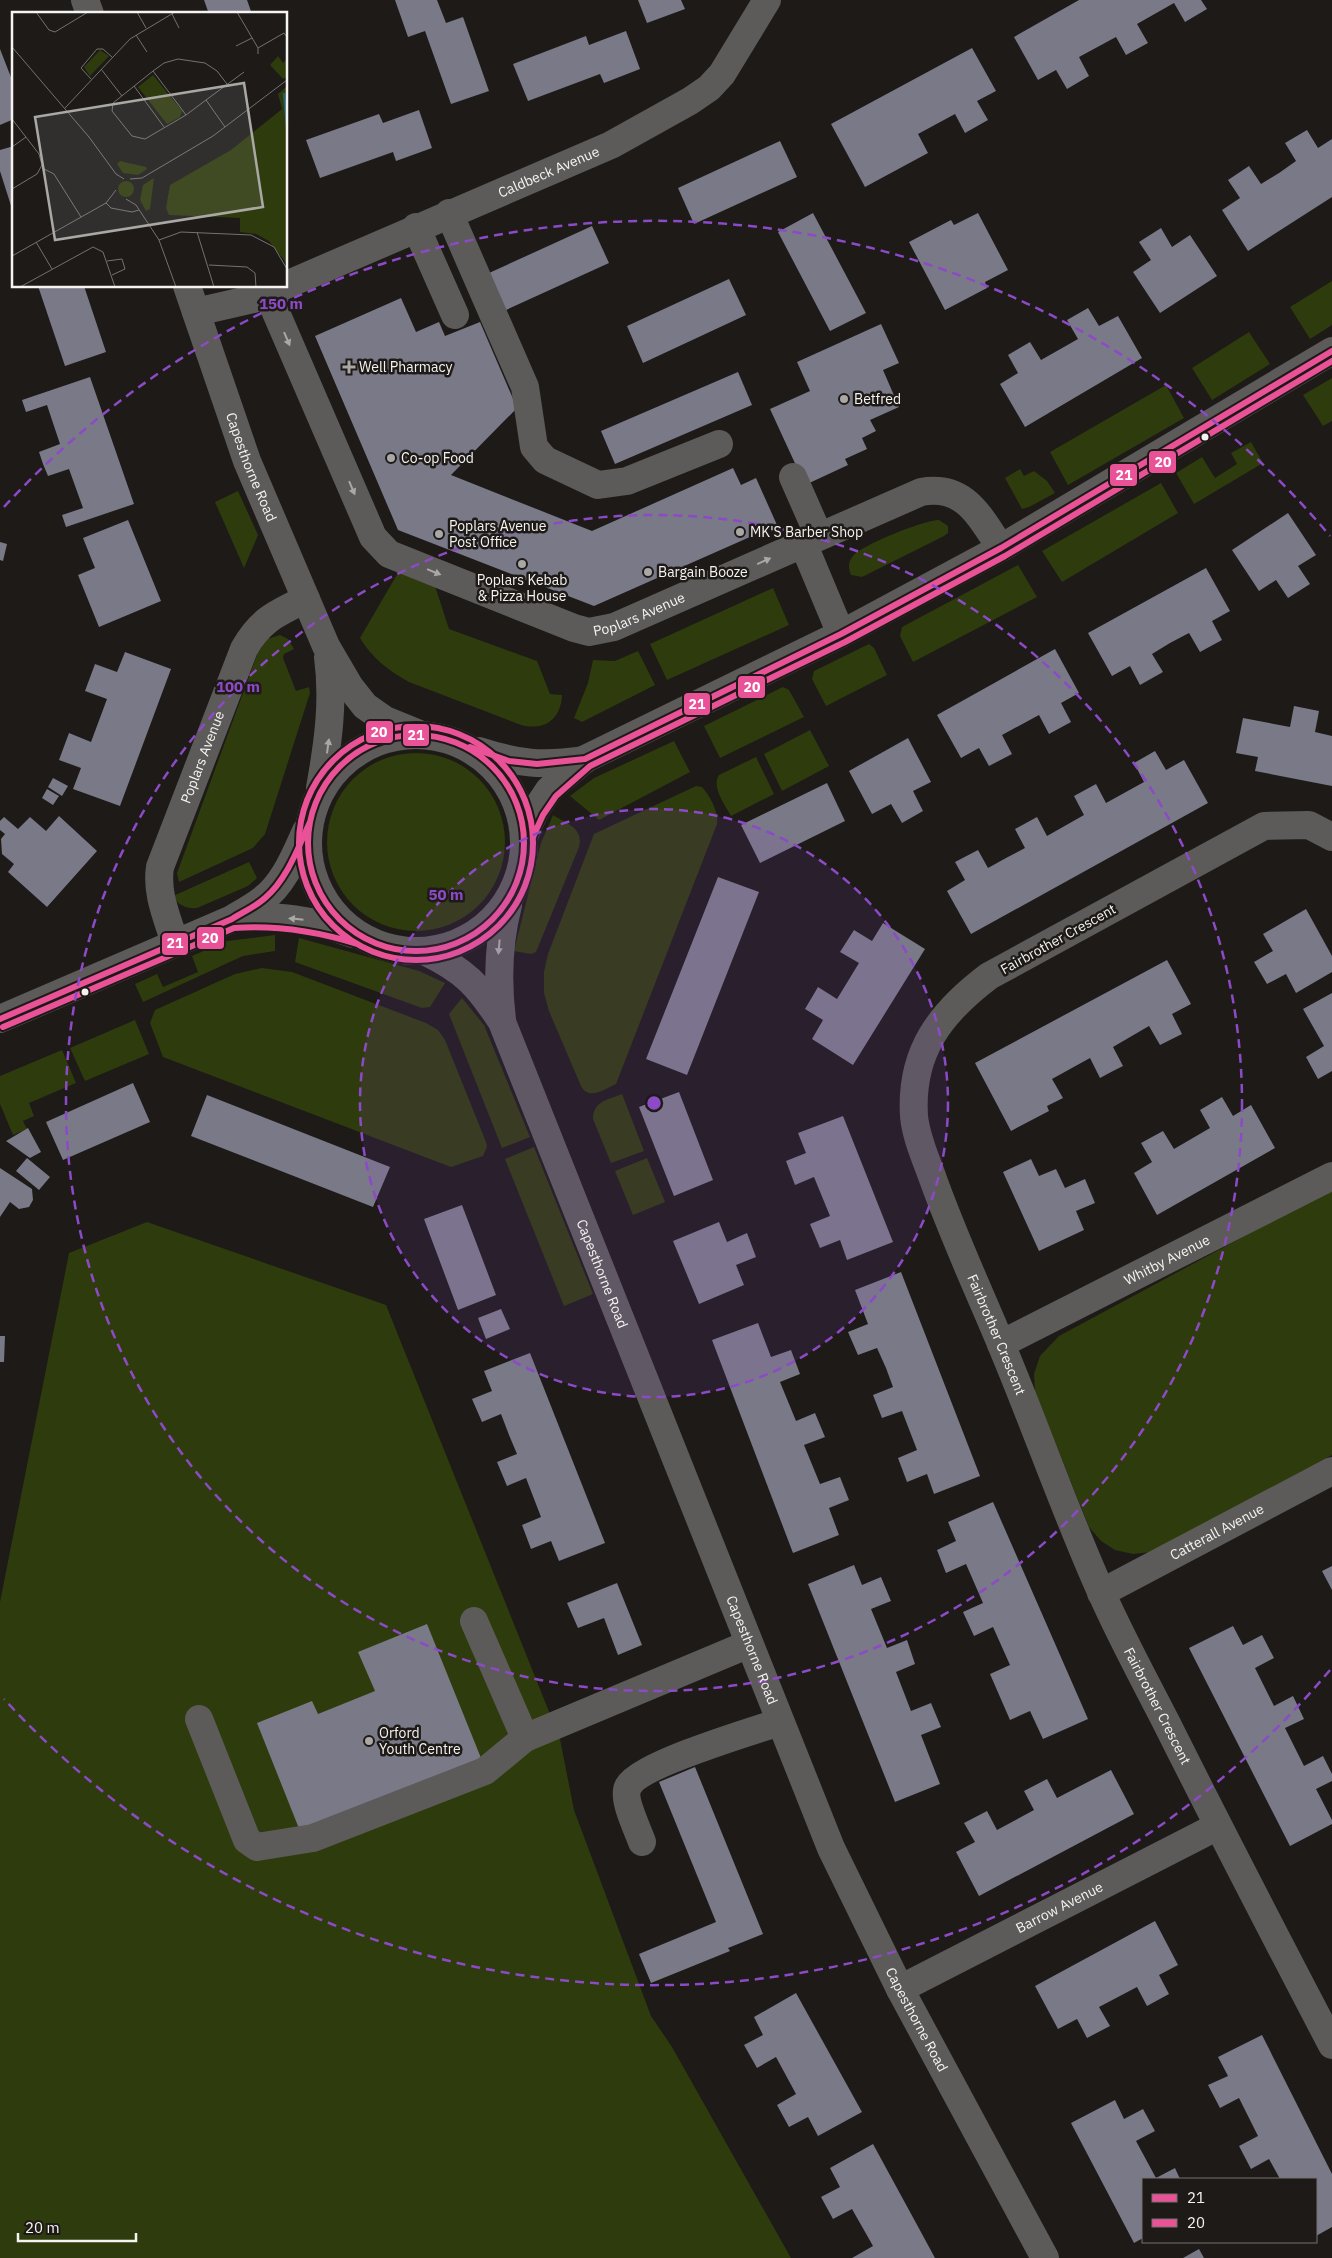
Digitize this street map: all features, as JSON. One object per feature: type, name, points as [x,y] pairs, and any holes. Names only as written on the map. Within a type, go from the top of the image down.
[{"type":"street","points":[[85,0],[89,12]]},
{"type":"street","name":"Caldbeck Avenue","points":[[288,284],[416,227],[611,145],[690,101],[709,88],[722,74],[767,0]]},
{"type":"street","points":[[449,213],[525,386],[534,447],[545,460],[598,485],[627,481],[718,444]]},
{"type":"street","points":[[416,227],[455,315]]},
{"type":"street","name":"Capesthorne Road","points":[[188,288],[247,461],[326,646],[350,687],[365,706],[385,720],[417,734]]},
{"type":"street","name":"Caldbeck Avenue","points":[[196,312],[279,288]]},
{"type":"street","name":"Poplars Avenue","points":[[279,288],[373,537],[389,554],[574,628],[590,632],[621,623],[921,492],[946,490],[958,496],[970,505],[1001,548]]},
{"type":"street","points":[[232,918],[270,916],[301,918],[360,936],[392,949],[426,952],[459,944],[487,926],[509,900],[522,868],[525,834],[535,811],[548,790],[585,759],[841,634],[1001,548],[1332,351]]},
{"type":"street","points":[[794,477],[811,540],[841,634]]},
{"type":"street","name":"Poplars Avenue","points":[[175,943],[160,896],[158,882],[160,867],[244,649],[251,636],[266,620],[306,599]]},
{"type":"street","name":"Capesthorne Road","points":[[319,794],[331,722],[330,674],[326,646]]},
{"type":"street","points":[[0,1019],[232,918],[263,900],[277,886],[293,861],[310,822],[319,794],[336,769],[360,750],[387,738],[417,734],[444,737],[509,761],[537,764],[585,759]]},
{"type":"street","points":[[470,747],[498,770],[516,800],[525,834]]},
{"type":"street","points":[[310,822],[308,855],[317,887],[335,915],[360,936]]},
{"type":"street","name":"Fairbrother Crescent","points":[[1332,837],[1309,824],[1264,826],[989,976],[966,994],[946,1014],[931,1037],[919,1064],[914,1118],[921,1145],[951,1228],[1001,1344],[1101,1593],[1218,1826],[1332,2045]]},
{"type":"street","name":"Capesthorne Road","points":[[502,1022],[498,963],[501,933],[509,900]]},
{"type":"street","name":"Capesthorne Road","points":[[426,952],[450,963],[468,977],[486,997],[502,1022],[831,1848],[900,1989],[1046,2258]]},
{"type":"street","name":"Whitby Avenue","points":[[1001,1344],[1332,1176]]},
{"type":"street","name":"Catterall Avenue","points":[[1101,1593],[1332,1471]]},
{"type":"street","points":[[474,1620],[526,1738]]},
{"type":"street","points":[[199,1719],[247,1840],[257,1847],[313,1838],[485,1771],[526,1738],[749,1644]]},
{"type":"street","points":[[642,1842],[627,1802],[627,1788],[636,1777],[667,1762],[780,1722]]},
{"type":"street","name":"Barrow Avenue","points":[[900,1989],[1218,1826]]},
{"type":"green space","points":[[1332,281],[1332,325],[1310,339],[1290,307]]},
{"type":"green space","points":[[1249,332],[1270,364],[1212,400],[1192,368]]},
{"type":"green space","points":[[1332,378],[1332,421],[1323,426],[1303,395]]},
{"type":"green space","points":[[1166,385],[1184,418],[1068,485],[1050,452]]},
{"type":"green space","points":[[1251,442],[1263,463],[1194,504],[1176,473],[1202,457],[1215,478],[1237,464],[1231,453]]},
{"type":"green space","points":[[1020,469],[1024,476],[1034,471],[1047,481],[1055,493],[1022,509],[1005,478]]},
{"type":"green space","points":[[1161,483],[1178,513],[1062,582],[1042,551]]},
{"type":"green space","points":[[238,491],[258,535],[244,568],[215,502]]},
{"type":"green space","points":[[939,520],[948,526],[948,533],[944,536],[862,577],[851,575],[849,563],[851,558],[859,551],[908,528]]},
{"type":"green space","points":[[1018,565],[1037,597],[913,662],[900,636],[902,627]]},
{"type":"green space","points":[[399,571],[435,586],[449,629],[537,661],[550,694],[562,695],[561,704],[555,717],[544,725],[521,725],[409,682],[395,674],[375,658],[360,638]]},
{"type":"green space","points":[[773,588],[789,625],[667,680],[650,644]]},
{"type":"green space","points":[[280,635],[288,639],[294,649],[284,654],[283,658],[296,691],[309,687],[310,693],[265,834],[253,848],[179,882],[177,873],[257,655],[267,639]]},
{"type":"green space","points":[[869,644],[874,648],[887,675],[826,706],[812,679],[814,671]]},
{"type":"green space","points":[[638,651],[655,685],[582,722],[574,718],[588,683],[593,660],[615,661]]},
{"type":"green space","points":[[783,687],[789,690],[804,717],[720,758],[704,726]]},
{"type":"green space","points":[[810,730],[829,766],[782,791],[764,754]]},
{"type":"green space","points":[[674,741],[690,772],[599,820],[570,796],[594,778]]},
{"type":"green space","points":[[407,753],[425,753],[442,756],[458,763],[473,773],[485,785],[495,800],[502,816],[505,842],[504,859],[499,876],[485,899],[473,911],[458,921],[442,928],[425,931],[407,931],[390,928],[374,921],[359,911],[347,899],[337,884],[330,868],[327,851],[327,833],[330,816],[337,800],[347,785],[359,773],[374,763],[390,756]]},
{"type":"green space","points":[[756,757],[774,794],[731,816],[718,790],[717,780],[719,775]]},
{"type":"green space","points":[[696,786],[702,787],[711,799],[717,814],[717,824],[616,1084],[602,1091],[588,1093],[581,1086],[549,1011],[544,993],[544,972],[548,954],[594,834]]},
{"type":"green space","points":[[553,815],[577,831],[580,841],[579,847],[536,952],[531,954],[514,951],[541,843]]},
{"type":"green space","points":[[249,862],[257,878],[248,886],[197,908],[183,906],[173,896]]},
{"type":"green space","points":[[275,935],[275,951],[243,956],[143,1002],[135,984],[157,974],[163,987],[198,972],[192,956],[227,941]]},
{"type":"green space","points":[[299,938],[419,971],[445,983],[430,1007],[422,1008],[295,962]]},
{"type":"green space","points":[[262,968],[292,972],[426,1023],[438,1030],[445,1040],[486,1142],[487,1147],[483,1156],[451,1167],[163,1057],[150,1023],[155,1010],[235,974]]},
{"type":"green space","points":[[462,998],[484,1025],[530,1137],[502,1148],[449,1014]]},
{"type":"green space","points":[[135,1020],[149,1054],[85,1081],[70,1048]]},
{"type":"green space","points":[[62,1050],[76,1083],[29,1103],[34,1116],[23,1121],[27,1129],[13,1135],[0,1104],[0,1076]]},
{"type":"green space","points":[[622,1094],[644,1151],[611,1163],[593,1119],[598,1105]]},
{"type":"green space","points":[[534,1147],[593,1294],[564,1306],[505,1159]]},
{"type":"green space","points":[[647,1158],[665,1202],[633,1215],[615,1171]]},
{"type":"green space","points":[[1332,1189],[1332,1455],[1152,1552],[1133,1554],[1115,1550],[1101,1541],[1089,1527],[1035,1392],[1034,1374],[1040,1356],[1059,1336]]},
{"type":"green space","points":[[147,1222],[386,1305],[560,1739],[574,1810],[651,2016],[672,2047],[791,2258],[0,2258],[0,1602],[69,1253]]},
{"type":"building","points":[[204,0],[247,0],[251,12],[208,12]]},
{"type":"building","points":[[395,0],[437,0],[446,23],[463,17],[489,91],[451,104],[425,31],[408,37]]},
{"type":"building","points":[[638,0],[681,0],[685,9],[647,23]]},
{"type":"building","points":[[1079,0],[1201,0],[1207,9],[1185,22],[1174,3],[1137,24],[1148,43],[1126,55],[1116,37],[1079,57],[1089,76],[1067,89],[1056,70],[1038,80],[1014,37]]},
{"type":"building","points":[[626,31],[640,69],[604,83],[600,74],[528,101],[513,64],[586,36],[589,45]]},
{"type":"building","points":[[972,48],[996,91],[977,101],[988,120],[965,133],[955,114],[918,134],[928,153],[865,187],[831,124]]},
{"type":"building","points":[[0,49],[12,80],[12,120],[0,125]]},
{"type":"building","points":[[419,110],[432,148],[396,161],[393,152],[320,178],[306,140],[379,114],[383,123]]},
{"type":"building","points":[[1307,130],[1318,148],[1332,139],[1332,197],[1248,251],[1222,210],[1240,198],[1228,180],[1249,166],[1261,184],[1279,173],[1296,161],[1285,143]]},
{"type":"building","points":[[780,141],[797,177],[694,224],[678,188]]},
{"type":"building","points":[[12,147],[12,209],[0,171],[0,150]]},
{"type":"building","points":[[813,213],[866,313],[830,331],[778,232]]},
{"type":"building","points":[[978,213],[1008,270],[985,282],[987,288],[945,310],[909,242],[951,220],[954,225]]},
{"type":"building","points":[[592,226],[609,263],[506,310],[489,273]]},
{"type":"building","points":[[1161,228],[1172,247],[1190,235],[1217,276],[1160,313],[1133,272],[1151,260],[1139,242]]},
{"type":"building","points":[[729,279],[746,315],[643,363],[627,326]]},
{"type":"building","points":[[39,288],[85,288],[106,352],[65,366]]},
{"type":"building","points":[[401,298],[416,332],[439,322],[445,336],[480,322],[517,408],[451,475],[592,531],[733,468],[741,485],[756,478],[777,525],[594,606],[398,530],[315,336]]},
{"type":"building","points":[[1088,308],[1099,326],[1118,316],[1142,358],[1025,427],[1000,384],[1018,373],[1008,355],[1030,342],[1041,360],[1078,339],[1067,320]]},
{"type":"building","name":"Betfred","points":[[881,324],[899,363],[883,370],[899,407],[870,420],[876,431],[862,438],[867,449],[845,459],[848,465],[805,485],[770,409],[810,391],[797,362]]},
{"type":"building","points":[[738,372],[752,405],[615,464],[601,431]]},
{"type":"building","points":[[90,377],[134,504],[66,527],[62,515],[83,508],[69,469],[48,476],[43,464],[39,452],[60,444],[47,405],[26,412],[22,400]]},
{"type":"building","points":[[1288,513],[1316,555],[1298,566],[1310,584],[1288,598],[1276,580],[1259,591],[1232,550]]},
{"type":"building","points":[[128,520],[161,601],[99,627],[78,575],[95,568],[83,538]]},
{"type":"building","points":[[0,542],[7,544],[3,561],[0,560]]},
{"type":"building","points":[[1206,568],[1230,611],[1212,621],[1222,640],[1200,652],[1189,633],[1170,643],[1152,654],[1163,672],[1140,685],[1130,666],[1112,676],[1088,633]]},
{"type":"building","points":[[1055,649],[1079,693],[1061,703],[1071,722],[1049,734],[1039,715],[1002,735],[1012,754],[989,766],[979,748],[961,758],[937,715]]},
{"type":"building","points":[[125,652],[171,669],[120,806],[73,789],[81,768],[59,760],[69,733],[91,742],[107,699],[85,691],[95,664],[117,672]]},
{"type":"building","points":[[1294,706],[1319,711],[1315,732],[1332,736],[1332,786],[1255,771],[1258,757],[1236,753],[1243,718],[1290,727]]},
{"type":"building","points":[[908,738],[931,782],[913,791],[923,811],[902,823],[891,804],[872,814],[849,771]]},
{"type":"building","points":[[1155,751],[1166,770],[1184,760],[1208,803],[971,934],[947,891],[965,880],[955,862],[978,850],[988,868],[1025,848],[1015,829],[1037,817],[1047,836],[1084,815],[1074,796],[1096,784],[1106,803],[1144,782],[1134,763]]},
{"type":"building","points":[[53,778],[68,786],[62,796],[48,787]]},
{"type":"building","points":[[827,783],[845,821],[760,863],[741,825]]},
{"type":"building","points":[[47,789],[59,796],[53,805],[42,798]]},
{"type":"building","points":[[59,816],[97,851],[47,907],[8,872],[14,864],[2,854],[1,839],[5,834],[0,830],[0,821],[4,817],[18,829],[30,817],[46,831]]},
{"type":"building","points":[[718,877],[759,892],[687,1075],[646,1059]]},
{"type":"building","points":[[1306,909],[1332,956],[1332,972],[1296,993],[1286,974],[1267,984],[1254,962],[1273,951],[1263,934]]},
{"type":"building","points":[[883,923],[925,949],[853,1065],[812,1039],[823,1020],[805,1009],[818,987],[837,999],[859,963],[840,952],[854,930],[872,941]]},
{"type":"building","points":[[1167,960],[1191,1004],[1172,1014],[1182,1034],[1160,1045],[1149,1026],[1113,1047],[1123,1066],[1100,1078],[1090,1058],[1052,1079],[1063,1098],[1047,1106],[1049,1111],[1011,1131],[975,1063]]},
{"type":"building","points":[[1332,993],[1332,1071],[1318,1079],[1306,1057],[1324,1046],[1303,1009]]},
{"type":"building","points":[[133,1083],[150,1122],[63,1160],[46,1122]]},
{"type":"building","points":[[679,1092],[713,1180],[674,1196],[639,1107]]},
{"type":"building","points":[[207,1095],[390,1167],[373,1207],[191,1136]]},
{"type":"building","points":[[1222,1097],[1233,1116],[1251,1105],[1275,1148],[1157,1215],[1134,1173],[1152,1162],[1141,1143],[1163,1131],[1174,1149],[1210,1128],[1200,1110]]},
{"type":"building","points":[[843,1116],[893,1242],[847,1260],[840,1240],[820,1248],[810,1224],[830,1216],[814,1177],[795,1185],[786,1161],[806,1153],[798,1133]]},
{"type":"building","points":[[28,1128],[41,1152],[30,1158],[6,1141]]},
{"type":"building","points":[[27,1158],[50,1177],[39,1190],[16,1171]]},
{"type":"building","points":[[1031,1159],[1039,1176],[1056,1169],[1065,1188],[1085,1179],[1095,1203],[1076,1211],[1084,1230],[1039,1251],[1003,1172]]},
{"type":"building","points":[[0,1168],[32,1189],[33,1200],[29,1207],[19,1209],[10,1202],[0,1217]]},
{"type":"building","points":[[462,1205],[496,1295],[458,1310],[424,1219]]},
{"type":"building","points":[[719,1222],[727,1242],[747,1233],[756,1257],[736,1265],[744,1285],[699,1304],[673,1241]]},
{"type":"building","points":[[901,1272],[980,1476],[934,1494],[927,1474],[907,1482],[898,1458],[917,1450],[902,1411],[882,1418],[873,1395],[893,1387],[886,1368],[877,1348],[858,1355],[848,1332],[868,1324],[855,1290]]},
{"type":"building","points":[[501,1309],[510,1329],[486,1339],[478,1318]]},
{"type":"building","points":[[758,1323],[771,1357],[791,1350],[800,1374],[780,1382],[796,1421],[815,1413],[825,1437],[804,1445],[820,1484],[840,1477],[849,1500],[829,1508],[839,1535],[793,1553],[712,1340]]},
{"type":"building","points":[[0,1336],[5,1336],[4,1362],[0,1362]]},
{"type":"building","points":[[530,1353],[605,1543],[559,1561],[551,1541],[531,1549],[522,1525],[541,1517],[526,1478],[507,1486],[497,1462],[517,1454],[501,1414],[482,1422],[472,1399],[492,1391],[484,1371]]},
{"type":"building","points":[[993,1502],[1088,1719],[1043,1739],[1030,1711],[1010,1720],[990,1674],[1010,1665],[993,1627],[974,1636],[963,1612],[983,1603],[966,1564],[946,1573],[937,1550],[956,1541],[948,1522]]},
{"type":"building","points":[[854,1565],[862,1585],[881,1577],[891,1601],[871,1609],[887,1648],[907,1640],[915,1664],[896,1672],[911,1711],[931,1703],[941,1727],[921,1735],[940,1784],[895,1802],[808,1584]]},
{"type":"building","points":[[1332,1566],[1332,1590],[1322,1571]]},
{"type":"building","points":[[617,1583],[642,1645],[618,1655],[604,1618],[578,1628],[567,1603]]},
{"type":"building","name":"Orford Youth Centre","points":[[427,1624],[481,1758],[300,1831],[257,1723],[312,1701],[318,1714],[375,1691],[358,1652]]},
{"type":"building","points":[[1233,1626],[1243,1645],[1262,1635],[1274,1658],[1255,1668],[1274,1706],[1293,1696],[1304,1719],[1285,1728],[1304,1766],[1323,1756],[1332,1774],[1332,1781],[1316,1789],[1332,1820],[1332,1824],[1290,1846],[1189,1648]]},
{"type":"building","points":[[695,1767],[763,1934],[728,1948],[730,1951],[651,1983],[639,1954],[716,1922],[659,1782]]},
{"type":"building","points":[[1111,1770],[1134,1814],[979,1896],[956,1852],[975,1842],[964,1823],[987,1811],[997,1830],[1034,1810],[1024,1791],[1047,1779],[1057,1798]]},
{"type":"building","points":[[1155,1921],[1178,1965],[1159,1975],[1169,1994],[1147,2006],[1137,1987],[1099,2007],[1110,2026],[1087,2038],[1077,2019],[1058,2029],[1035,1986]]},
{"type":"building","points":[[796,1993],[862,2112],[818,2136],[808,2117],[789,2127],[777,2105],[796,2094],[776,2057],[757,2068],[744,2045],[763,2035],[754,2017]]},
{"type":"building","points":[[1262,2035],[1332,2174],[1332,2227],[1317,2235],[1317,2178],[1279,2178],[1269,2159],[1251,2169],[1239,2146],[1258,2136],[1239,2098],[1220,2108],[1208,2085],[1228,2076],[1218,2057]]},
{"type":"building","points":[[1115,2100],[1124,2119],[1143,2109],[1155,2131],[1136,2141],[1156,2178],[1142,2178],[1142,2239],[1134,2243],[1071,2123]]},
{"type":"building","points":[[873,2144],[935,2258],[852,2258],[873,2246],[852,2209],[833,2219],[821,2197],[840,2187],[830,2168]]},
{"type":"building","points":[[1175,2168],[1180,2178],[1156,2178]]},
{"type":"building","points":[[1199,2249],[1204,2258],[1183,2258]]},
{"type":"transit line","name":"21","points":[[470,747],[509,761],[537,764],[585,759],[841,634],[1001,548],[1332,351]]},
{"type":"transit line","name":"20","points":[[533,837],[543,815],[556,796],[590,766],[845,642],[1005,556],[1332,361]]},
{"type":"transit line","name":"20","points":[[416,726],[439,728],[461,735],[481,746],[499,760],[513,778],[524,798],[531,820],[533,843],[531,866],[524,888],[513,908],[499,926],[481,940],[461,951],[439,958],[416,960],[393,958],[371,951],[351,940],[333,926],[319,908],[308,888],[301,866],[299,843],[301,820],[308,798],[319,778],[333,760],[351,746],[371,735],[393,728],[416,726]]},
{"type":"transit line","name":"21","points":[[405,735],[427,735],[457,743],[476,753],[493,766],[506,783],[516,802],[524,832],[524,843],[524,854],[516,884],[506,903],[493,920],[476,933],[447,947],[427,951],[405,951],[385,947],[365,938],[347,927],[332,912],[312,874],[308,854],[308,832],[312,812],[321,792],[332,774],[347,759],[385,739],[405,735]]},
{"type":"transit line","name":"21","points":[[0,1019],[232,919],[253,907],[265,898],[280,882],[310,822]]},
{"type":"transit line","name":"20","points":[[3,1027],[234,928],[266,927],[297,930],[357,944]]},
{"type":"place","name":"Well Pharmacy","points":[[349,367]]},
{"type":"place","name":"Betfred","points":[[844,399]]},
{"type":"place","name":"Co-op Food","points":[[391,458]]},
{"type":"place","name":"MK'S Barber Shop","points":[[740,532]]},
{"type":"place","name":"Poplars Avenue Post Office","points":[[439,534]]},
{"type":"place","name":"Poplars Kebab & Pizza House","points":[[522,564]]},
{"type":"place","name":"Bargain Booze","points":[[648,572]]},
{"type":"place","name":"Orford Youth Centre","points":[[369,1741]]}]
